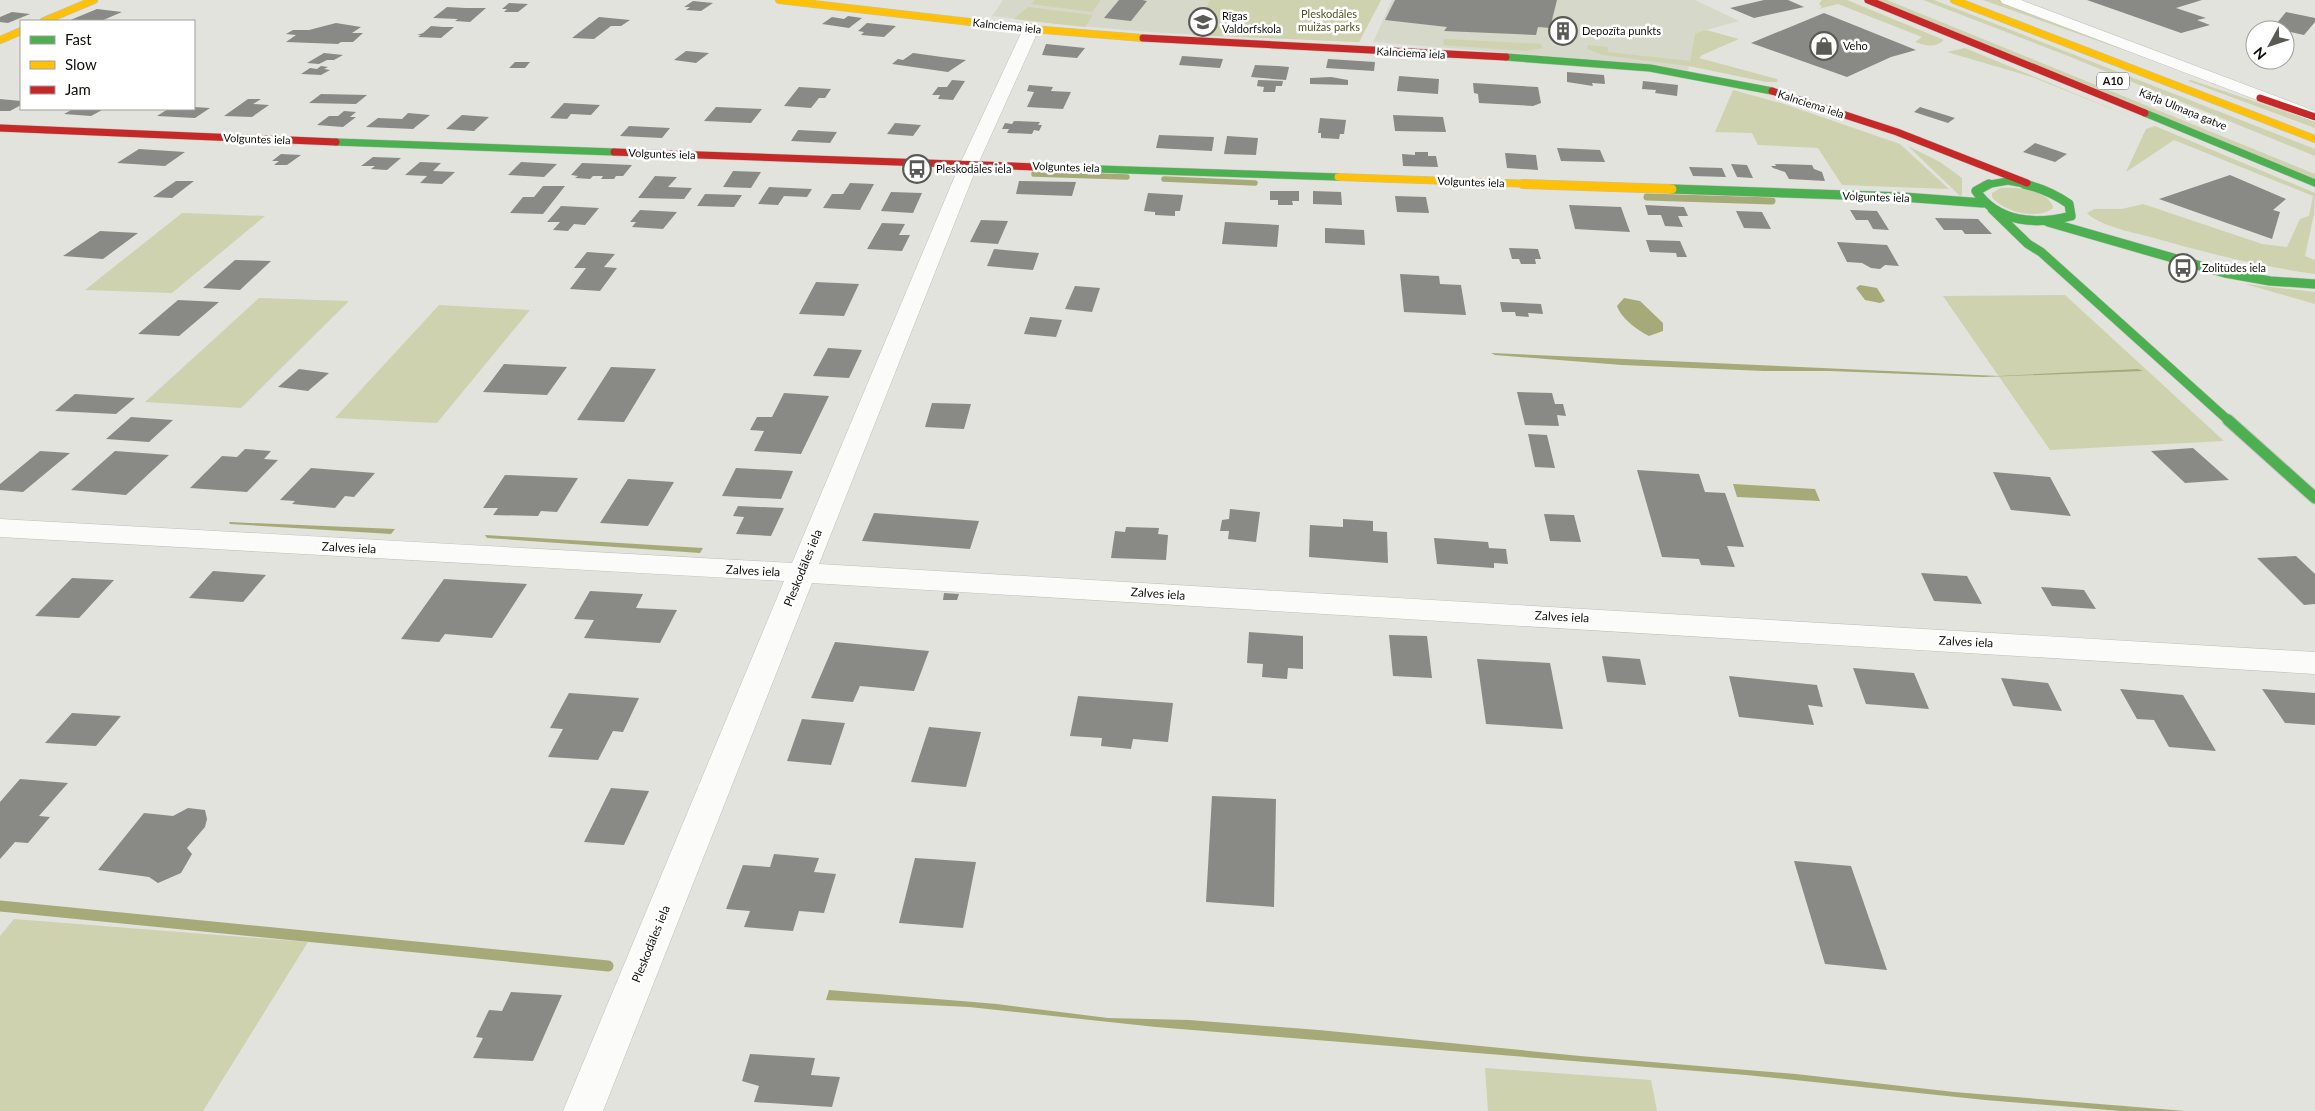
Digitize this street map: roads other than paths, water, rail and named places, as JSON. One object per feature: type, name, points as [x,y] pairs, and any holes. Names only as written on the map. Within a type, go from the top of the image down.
[{"type":"main road","points":[[46,20],[94,0]]},
{"type":"main road","name":"Kalnciema iela","points":[[779,0],[1030,29],[1177,41],[1561,60],[1650,68],[1776,92],[1897,132],[2027,183]]},
{"type":"main road","points":[[1868,0],[2315,183]]},
{"type":"main road","name":"Kārļa Ulmaņa gatve","points":[[1954,0],[2315,139]]},
{"type":"main road","points":[[1965,0],[2147,63],[2315,117]]},
{"type":"main road","points":[[0,40],[20,31]]},
{"type":"main road","name":"Volguntes iela","points":[[0,128],[1903,198],[1987,206],[2015,218],[2045,222]]},
{"type":"main road","points":[[1897,132],[1947,164]]},
{"type":"main road","points":[[2071,216],[2070,204],[2064,198],[2043,188],[2027,183],[2008,181],[1976,183],[1977,198],[2028,244],[2041,252],[2315,498]]},
{"type":"main road","points":[[2045,222],[2062,220],[2071,216],[2098,227],[2203,258],[2310,284]]},
{"type":"main road","points":[[2041,252],[2036,236],[2045,222]]},
{"type":"main road","points":[[2045,222],[2225,273],[2270,281],[2310,284]]},
{"type":"street","points":[[2008,0],[2315,117]]},
{"type":"street","name":"Pleskodāles iela","points":[[583,1111],[800,574],[969,164],[1030,29]]},
{"type":"street","name":"Zalves iela","points":[[0,528],[800,574],[1007,584],[2315,663]]},
{"type":"waterway","points":[[1034,174],[1127,177]]},
{"type":"waterway","points":[[1164,179],[1255,183]]},
{"type":"waterway","points":[[1647,197],[1772,201]]},
{"type":"waterway","points":[[0,906],[608,966]]},
{"type":"place","name":"Rīgas Valdorfskola","points":[[1203,22]]},
{"type":"place","name":"Depozīta punkts","points":[[1563,31]]},
{"type":"place","name":"Veho","points":[[1824,46]]},
{"type":"place","name":"Pleskodāles iela","points":[[917,169]]},
{"type":"place","name":"Zolitūdes iela","points":[[2183,268]]},
{"type":"park label","name":"Pleskodāles muižas parks","points":[[1329,20]]}]
